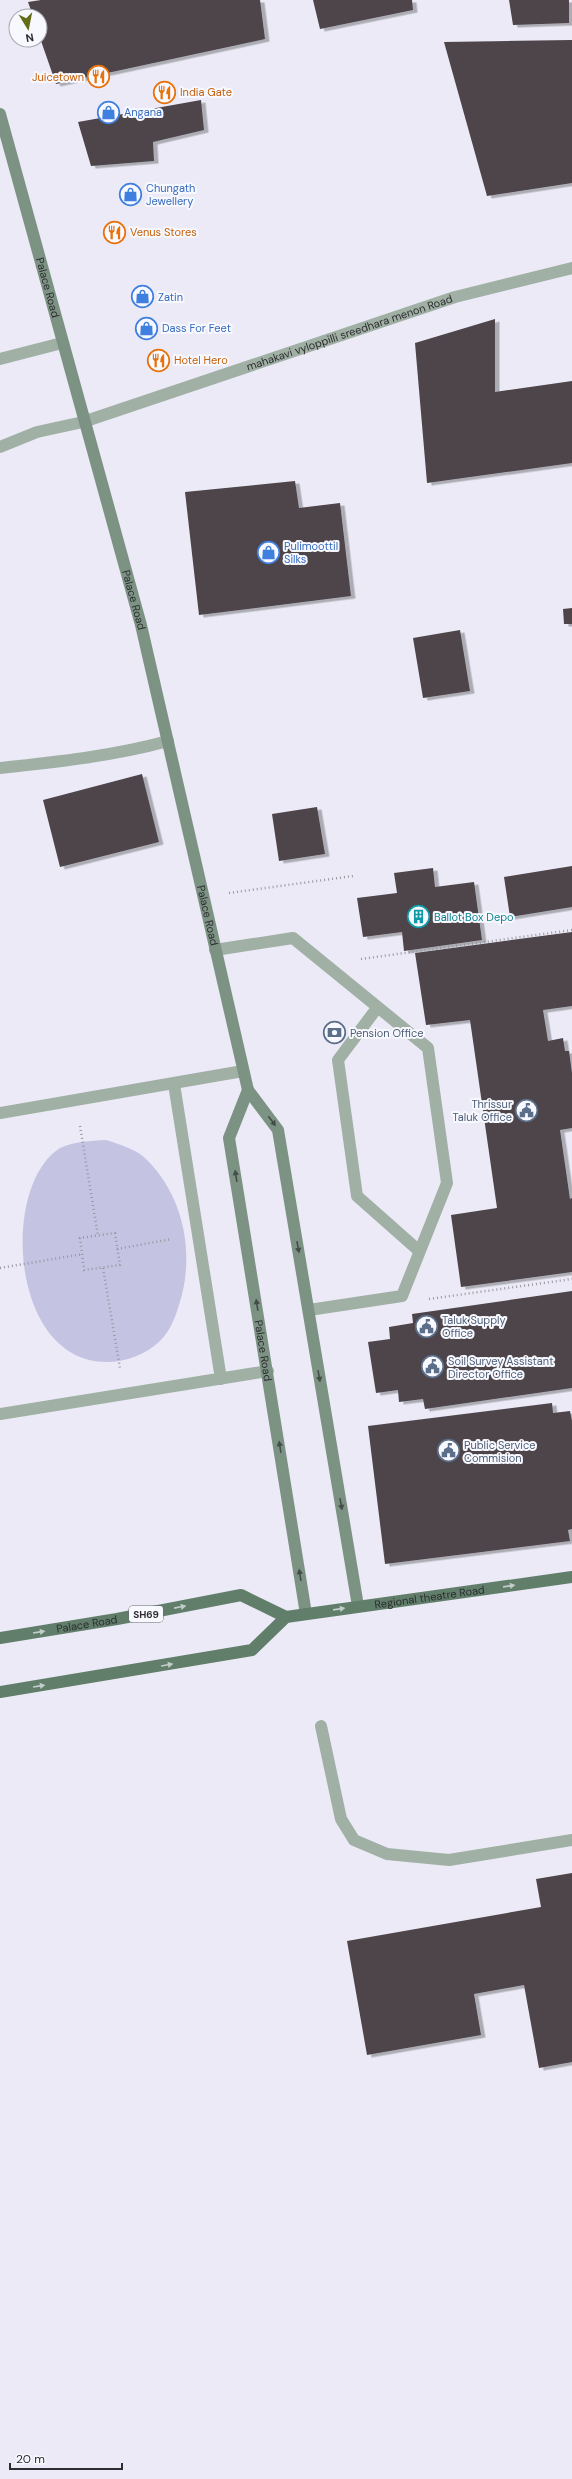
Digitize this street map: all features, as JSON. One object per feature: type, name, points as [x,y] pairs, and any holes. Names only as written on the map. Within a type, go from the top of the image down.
[{"type":"main road","name":"Palace Road","points":[[0,114],[83,422],[141,624],[248,1090],[278,1130],[358,1606]]},
{"type":"main road","name":"Palace Road","points":[[248,1090],[229,1138],[268,1371],[306,1614]]},
{"type":"main road","name":"Regional theatre Road","points":[[286,1616],[572,1577]]},
{"type":"main road","name":"Palace Road","points":[[0,1638],[117,1619],[241,1595],[286,1616]]},
{"type":"main road","points":[[0,1692],[252,1650],[286,1616]]},
{"type":"street","name":"mahakavi vyloppilli sreedhara menon Road","points":[[0,447],[37,432],[83,422],[455,297],[572,268]]},
{"type":"street","points":[[0,359],[62,343]]},
{"type":"street","points":[[0,768],[66,761],[141,749],[168,742]]},
{"type":"street","points":[[215,950],[293,938],[377,1008],[428,1048],[447,1182],[418,1250],[402,1296],[309,1310]]},
{"type":"street","points":[[377,1008],[338,1060],[357,1196],[418,1250]]},
{"type":"street","points":[[0,1112],[174,1084],[243,1071]]},
{"type":"street","points":[[174,1084],[221,1379]]},
{"type":"street","points":[[0,1414],[268,1371]]},
{"type":"street","points":[[321,1726],[341,1819],[354,1840],[387,1854],[448,1860],[572,1840]]},
{"type":"path","points":[[203,897],[353,876]]},
{"type":"path","points":[[325,964],[572,930]]},
{"type":"path","points":[[76,1100],[98,1236]]},
{"type":"path","points":[[115,1234],[117,1249],[120,1266],[84,1270],[80,1238],[115,1234]]},
{"type":"path","points":[[117,1249],[198,1235]]},
{"type":"path","points":[[0,1268],[83,1254]]},
{"type":"path","points":[[102,1268],[125,1394]]},
{"type":"path","points":[[402,1296],[414,1301],[572,1280]]},
{"type":"shaded area","points":[[106,1140],[139,1153],[161,1176],[171,1193],[178,1210],[186,1248],[184,1286],[172,1324],[167,1333],[160,1341],[142,1354],[113,1362],[106,1362],[74,1354],[50,1333],[33,1304],[24,1269],[23,1232],[28,1197],[41,1168],[60,1148],[88,1141]]},
{"type":"building","points":[[41,0],[260,0],[265,39],[56,84],[43,48],[48,48],[48,8],[30,8],[28,2]]},
{"type":"building","points":[[313,0],[412,0],[413,10],[320,29]]},
{"type":"building","points":[[509,0],[569,0],[569,23],[513,25]]},
{"type":"building","points":[[572,40],[572,183],[487,196],[444,42]]},
{"type":"building","points":[[201,100],[204,130],[153,142],[154,161],[91,166],[78,122]]},
{"type":"building","points":[[495,319],[495,392],[572,381],[572,463],[427,483],[415,343]]},
{"type":"building","name":"Pulimoottil Silks","points":[[295,481],[299,508],[340,503],[351,596],[199,615],[185,492]]},
{"type":"building","points":[[572,608],[572,624],[564,624],[563,609]]},
{"type":"building","points":[[460,630],[470,691],[423,698],[413,638]]},
{"type":"building","points":[[142,774],[159,842],[60,867],[43,800]]},
{"type":"building","points":[[317,807],[325,854],[279,861],[272,814]]},
{"type":"building","points":[[572,866],[572,907],[510,917],[504,877]]},
{"type":"building","name":"Ballot Box Depo","points":[[433,868],[435,887],[474,882],[482,940],[404,951],[402,932],[363,937],[357,898],[397,893],[394,873]]},
{"type":"building","name":"Thrissur Taluk Office","points":[[572,932],[572,1006],[543,1010],[548,1041],[563,1038],[565,1051],[569,1051],[572,1073],[572,1128],[560,1130],[570,1199],[572,1198],[572,1272],[461,1287],[451,1215],[497,1208],[470,1020],[426,1025],[415,953]]},
{"type":"building","points":[[572,1291],[572,1388],[425,1409],[423,1399],[399,1402],[398,1390],[376,1393],[368,1342],[390,1339],[389,1327],[413,1323],[412,1314]]},
{"type":"building","points":[[552,1403],[553,1413],[570,1411],[572,1421],[572,1529],[568,1530],[570,1541],[385,1564],[368,1426]]},
{"type":"building","points":[[572,1873],[572,2062],[539,2068],[524,1985],[474,1994],[481,2035],[367,2055],[347,1941],[541,1907],[536,1879]]},
{"type":"place","name":"Juicetown","points":[[99,77]]},
{"type":"place","name":"India Gate","points":[[164,92]]},
{"type":"place","name":"Angana","points":[[108,112]]},
{"type":"place","name":"Chungath Jewellery","points":[[131,194]]},
{"type":"place","name":"Venus Stores","points":[[115,232]]},
{"type":"place","name":"Zatin","points":[[142,297]]},
{"type":"place","name":"Dass For Feet","points":[[146,328]]},
{"type":"place","name":"Hotel Hero","points":[[158,360]]},
{"type":"place","name":"Pulimoottil Silks","points":[[269,552]]},
{"type":"place","name":"Ballot Box Depo","points":[[419,917]]},
{"type":"place","name":"Pension Office","points":[[334,1033]]},
{"type":"place","name":"Thrissur Taluk Office","points":[[527,1110]]},
{"type":"place","name":"Taluk Supply Office","points":[[426,1326]]},
{"type":"place","name":"Soil Survey Assistant Director Office","points":[[433,1367]]},
{"type":"place","name":"Public Service Commision","points":[[449,1451]]}]
